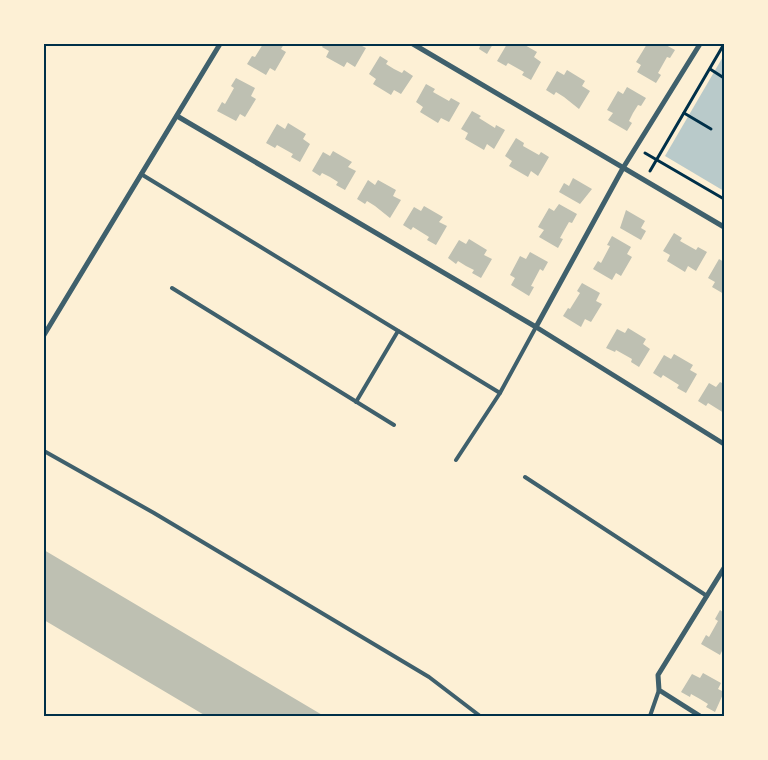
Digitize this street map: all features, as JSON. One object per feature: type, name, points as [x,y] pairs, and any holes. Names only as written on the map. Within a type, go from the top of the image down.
[{"type":"street","points":[[44,335],[220,44]]},
{"type":"street","points":[[413,44],[724,227]]},
{"type":"street","points":[[536,327],[623,168],[700,44]]},
{"type":"street","points":[[177,116],[536,327],[724,444]]},
{"type":"street","points":[[700,716],[659,690],[658,675],[724,568]]},
{"type":"lane","points":[[142,174],[500,393]]},
{"type":"lane","points":[[172,288],[394,425]]},
{"type":"lane","points":[[456,460],[500,393],[536,327]]},
{"type":"lane","points":[[356,402],[398,331]]},
{"type":"lane","points":[[44,451],[154,512],[429,677],[480,716]]},
{"type":"lane","points":[[525,477],[707,596]]},
{"type":"lane","points":[[650,716],[659,690]]},
{"type":"path","points":[[645,180],[724,44]]},
{"type":"path","points":[[710,69],[724,78]]},
{"type":"path","points":[[684,113],[711,129]]},
{"type":"path","points":[[636,147],[724,200]]},
{"type":"shaded area","points":[[724,55],[724,191],[665,156]]},
{"type":"building","points":[[263,44],[284,44],[281,49],[286,52],[275,71],[270,68],[266,75],[247,64],[252,56],[255,57]]},
{"type":"building","points":[[324,44],[355,46],[358,44],[366,48],[355,67],[347,62],[344,67],[326,57],[329,51],[322,47]]},
{"type":"building","points":[[477,44],[493,44],[487,54],[479,49],[480,46]]},
{"type":"building","points":[[507,44],[516,46],[517,44],[523,44],[537,52],[534,57],[541,62],[531,80],[522,75],[524,72],[508,63],[506,66],[497,61]]},
{"type":"building","points":[[647,44],[652,46],[654,44],[664,44],[675,50],[670,58],[667,57],[658,73],[661,75],[656,83],[637,72],[641,65],[636,62]]},
{"type":"building","points":[[380,56],[388,61],[386,64],[394,69],[402,73],[404,70],[413,76],[401,94],[394,90],[391,95],[373,84],[376,79],[369,74]]},
{"type":"building","points":[[567,70],[585,81],[582,86],[590,91],[579,109],[556,92],[554,95],[546,90],[557,71],[564,75]]},
{"type":"building","points":[[236,78],[255,88],[251,96],[256,99],[245,117],[240,114],[236,121],[217,111],[222,102],[225,104],[234,88],[231,86]]},
{"type":"building","points":[[426,84],[435,89],[433,92],[449,101],[451,98],[460,103],[449,122],[441,118],[438,123],[420,112],[423,107],[416,102]]},
{"type":"building","points":[[627,87],[646,98],[633,113],[629,121],[632,123],[627,131],[608,120],[613,113],[607,110],[618,91],[623,94]]},
{"type":"building","points":[[472,111],[495,128],[496,125],[505,130],[494,149],[487,144],[484,150],[465,139],[468,133],[461,129]]},
{"type":"building","points":[[288,123],[306,134],[303,139],[310,144],[300,162],[291,157],[293,154],[277,145],[275,148],[266,143],[277,124],[285,129]]},
{"type":"building","points":[[516,138],[524,143],[523,146],[539,155],[541,152],[549,157],[538,176],[531,171],[528,177],[509,166],[512,161],[505,156]]},
{"type":"building","points":[[333,151],[352,162],[348,167],[356,171],[345,190],[336,185],[338,182],[330,177],[322,173],[320,176],[312,171],[323,152],[330,156]]},
{"type":"building","points":[[573,178],[592,189],[580,204],[559,192],[564,183],[569,186]]},
{"type":"building","points":[[368,180],[375,185],[378,180],[396,190],[393,196],[401,200],[390,218],[367,201],[365,204],[357,199]]},
{"type":"building","points":[[559,204],[577,214],[572,223],[569,222],[565,229],[560,238],[563,239],[558,248],[539,237],[544,230],[538,227],[549,208],[554,211]]},
{"type":"building","points":[[424,206],[443,217],[439,222],[447,226],[436,245],[427,240],[429,237],[413,227],[411,230],[403,225],[414,207],[421,211]]},
{"type":"building","points":[[626,210],[645,221],[641,228],[646,231],[641,240],[620,228]]},
{"type":"building","points":[[674,233],[682,238],[680,241],[696,250],[698,247],[707,252],[696,271],[688,266],[685,272],[667,261],[670,255],[663,251]]},
{"type":"building","points":[[612,236],[631,247],[627,254],[632,257],[621,276],[616,273],[612,280],[593,269],[598,261],[601,263],[610,246],[607,245]]},
{"type":"building","points":[[469,239],[487,250],[484,255],[492,259],[481,278],[472,273],[474,270],[458,261],[456,264],[448,258],[459,240],[466,244]]},
{"type":"building","points":[[530,252],[548,262],[543,271],[540,269],[531,286],[534,287],[529,296],[511,285],[515,278],[510,275],[520,256],[526,259]]},
{"type":"building","points":[[719,259],[724,262],[724,294],[712,287],[715,282],[708,278]]},
{"type":"building","points":[[582,283],[600,293],[596,301],[602,304],[591,322],[585,319],[581,327],[563,316],[580,293],[577,291]]},
{"type":"building","points":[[628,328],[646,339],[643,344],[650,349],[639,367],[631,362],[632,359],[616,350],[615,352],[606,348],[617,329],[625,333]]},
{"type":"building","points":[[674,354],[693,365],[690,370],[697,374],[686,393],[677,388],[679,385],[663,375],[661,378],[653,373],[664,355],[671,359]]},
{"type":"building","points":[[720,382],[724,384],[724,413],[708,403],[706,406],[698,401],[709,383],[716,387]]},
{"type":"building","points":[[44,550],[324,716],[206,716],[44,620]]},
{"type":"building","points":[[720,610],[724,613],[724,647],[720,655],[701,644],[706,635],[709,637],[718,621],[715,619]]},
{"type":"building","points":[[703,673],[721,683],[718,689],[724,692],[715,712],[706,707],[708,704],[700,699],[691,694],[690,697],[681,692],[692,674],[700,678]]}]
